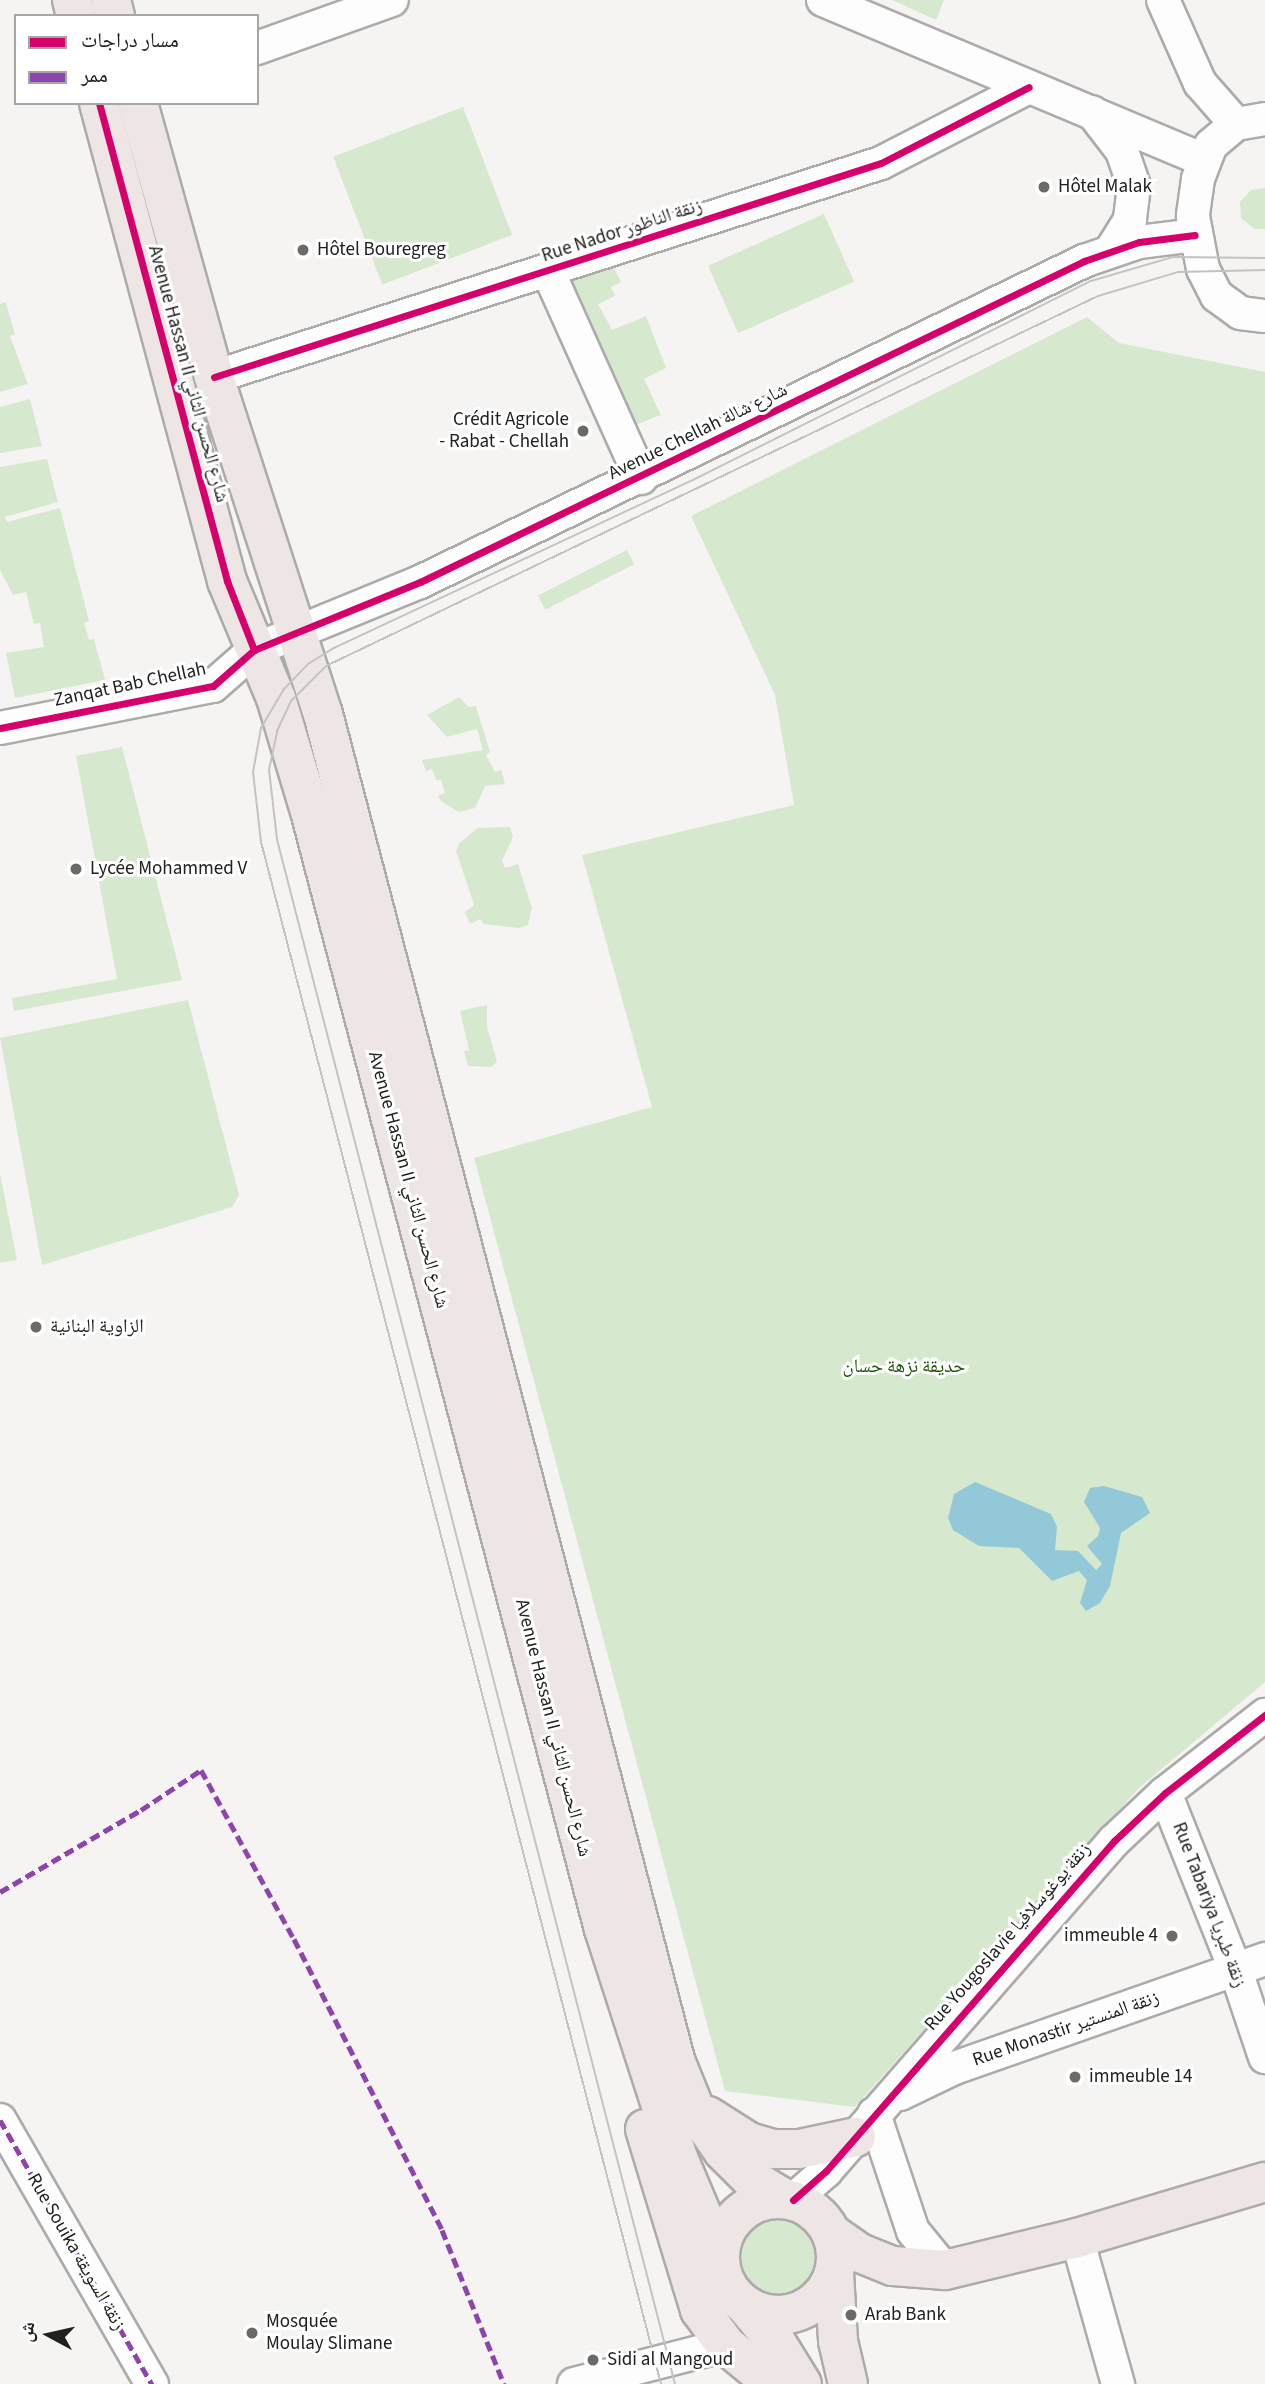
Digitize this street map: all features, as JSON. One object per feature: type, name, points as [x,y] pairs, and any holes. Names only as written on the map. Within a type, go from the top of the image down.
[{"type":"main road","name":"Avenue Hassan II شارع الحسن الثاني","points":[[100,105],[227,581],[276,698],[310,811],[604,1929],[678,2158],[719,2255]]},
{"type":"main road","name":"Avenue Hassan II شارع الحسن الثاني","points":[[139,105],[214,377],[323,713],[660,2008],[696,2112],[735,2166],[788,2199]]},
{"type":"main road","points":[[604,1929],[606,1977],[661,2188],[694,2297],[726,2345],[773,2384]]},
{"type":"main road","points":[[696,2112],[749,2142],[774,2149],[799,2149],[865,2125]]},
{"type":"main road","points":[[802,2384],[776,2342],[729,2289],[719,2255],[726,2229],[744,2209],[788,2199],[812,2209],[831,2233],[876,2261],[910,2269],[945,2270],[1077,2238],[1265,2182]]},
{"type":"main road","points":[[831,2233],[838,2341],[848,2384]]},
{"type":"main road","points":[[746,2306],[768,2315],[793,2314],[816,2301],[834,2273]]},
{"type":"street","points":[[259,47],[392,0]]},
{"type":"street","points":[[823,0],[1203,160]]},
{"type":"street","points":[[1163,0],[1200,83],[1251,122],[1211,145],[1203,160],[1195,197],[1195,235],[1217,296],[1240,313],[1265,316]]},
{"type":"street","name":"Rue Nador زنقة الناظور","points":[[214,377],[881,163],[1029,87]]},
{"type":"street","points":[[1091,111],[1122,151],[1134,187],[1129,220],[1111,250]]},
{"type":"street","name":"Avenue Chellah شارع شالة","points":[[254,650],[420,582],[1111,250],[1195,235]]},
{"type":"street","points":[[548,271],[641,478]]},
{"type":"street","name":"Zanqat Bab Chellah","points":[[0,727],[199,691],[218,683],[254,650]]},
{"type":"street","name":"Rue Yougoslavie زنقة يوغوسلافيا","points":[[788,2199],[865,2125],[1034,1929],[1165,1793],[1265,1715]]},
{"type":"street","name":"Rue Tabariya زنقة طبريا","points":[[1165,1793],[1236,1971],[1265,2057]]},
{"type":"street","name":"Rue Monastir زنقة المنستير","points":[[865,2125],[925,2079],[1265,1959]]},
{"type":"street","name":"Rue Souika زنقة السويقة","points":[[0,2120],[152,2384]]},
{"type":"street","points":[[865,2125],[913,2231],[945,2270]]},
{"type":"street","points":[[1077,2238],[1118,2384]]},
{"type":"street","points":[[573,2384],[726,2345]]},
{"type":"green space","points":[[892,0],[944,0],[936,20]]},
{"type":"green space","points":[[463,107],[512,235],[382,285],[333,157]]},
{"type":"green space","points":[[1265,188],[1265,229],[1254,229],[1241,218],[1240,202],[1251,190]]},
{"type":"green space","points":[[824,214],[854,282],[738,333],[708,266]]},
{"type":"green space","points":[[611,262],[621,282],[611,287],[615,296],[598,304],[612,330],[646,316],[666,368],[644,379],[661,415],[635,425],[564,278]]},
{"type":"green space","points":[[6,302],[15,335],[10,336],[28,384],[0,392],[0,304]]},
{"type":"green space","name":"حديقة نزهة حسان","points":[[1087,317],[1119,343],[1265,372],[1265,1682],[1138,1789],[855,2107],[725,2091],[474,1158],[652,1107],[582,855],[794,805],[775,695],[691,516]]},
{"type":"green space","points":[[30,399],[42,446],[0,453],[0,407]]},
{"type":"green space","points":[[47,459],[58,502],[5,517],[7,522],[60,508],[89,621],[84,623],[89,640],[94,639],[105,680],[15,698],[6,653],[44,647],[40,623],[34,624],[26,592],[13,595],[0,570],[0,467]]},
{"type":"green space","points":[[627,550],[634,564],[545,610],[538,595]]},
{"type":"green space","points":[[459,697],[469,707],[476,706],[490,752],[486,755],[495,772],[501,770],[505,784],[485,786],[475,808],[459,812],[442,802],[438,796],[445,793],[441,780],[436,780],[432,769],[426,771],[422,760],[483,750],[477,729],[447,737],[427,715]]},
{"type":"green space","points":[[122,747],[182,980],[14,1011],[12,998],[117,979],[76,756]]},
{"type":"green space","points":[[510,827],[513,837],[502,861],[505,868],[518,864],[532,908],[528,925],[519,928],[484,924],[480,919],[470,924],[465,912],[474,905],[456,851],[459,844],[477,828]]},
{"type":"green space","points":[[188,1000],[239,1195],[232,1207],[42,1265],[0,1038]]},
{"type":"green space","points":[[487,1005],[487,1026],[497,1062],[491,1067],[468,1066],[464,1051],[469,1050],[460,1011]]},
{"type":"green space","points":[[0,1173],[17,1260],[0,1263]]},
{"type":"green space","points":[[776,2216],[792,2220],[806,2229],[815,2243],[819,2259],[815,2275],[806,2289],[792,2298],[776,2302],[760,2298],[746,2289],[737,2275],[733,2259],[737,2243],[746,2229],[760,2220]]},
{"type":"water","points":[[975,1482],[1051,1514],[1057,1527],[1055,1550],[1078,1551],[1096,1570],[1102,1564],[1087,1546],[1098,1536],[1100,1528],[1084,1502],[1090,1488],[1104,1486],[1142,1497],[1150,1513],[1121,1533],[1110,1586],[1100,1603],[1086,1611],[1080,1603],[1087,1580],[1079,1571],[1052,1581],[1019,1548],[979,1546],[953,1530],[948,1518],[954,1494]]},
{"type":"tram line","points":[[661,2384],[261,842],[253,772],[261,728],[284,689],[308,664],[334,648],[693,480],[1091,281],[1173,257],[1265,258]]},
{"type":"tram line","points":[[675,2384],[277,839],[269,770],[277,731],[291,701],[326,666],[1098,296],[1178,272],[1265,270]]},
{"type":"marked path","points":[[0,1892],[141,1810],[201,1770],[294,1939],[442,2230],[504,2384]]},
{"type":"marked path","points":[[0,2120],[152,2384]]},
{"type":"cycle path","points":[[214,377],[881,163],[1029,87]]},
{"type":"cycle path","points":[[100,105],[227,581],[254,650]]},
{"type":"cycle path","points":[[0,728],[213,686],[254,650],[420,582],[1084,261],[1139,242],[1195,235]]},
{"type":"cycle path","points":[[793,2200],[826,2171],[1114,1841],[1165,1793],[1265,1715]]},
{"type":"place","name":"Hôtel Malak","points":[[1044,187]]},
{"type":"place","name":"Hôtel Bouregreg","points":[[303,250]]},
{"type":"place","name":"Crédit Agricole - Rabat - Chellah","points":[[583,431]]},
{"type":"place","name":"Lycée Mohammed V","points":[[76,869]]},
{"type":"place","name":"الزاوية البنانية","points":[[36,1327]]},
{"type":"place","name":"immeuble 4","points":[[1172,1936]]},
{"type":"place","name":"immeuble 14","points":[[1075,2077]]},
{"type":"place","name":"Arab Bank","points":[[851,2315]]},
{"type":"place","name":"Mosquée Moulay Slimane","points":[[252,2333]]},
{"type":"place","name":"Sidi al Mangoud","points":[[593,2360]]}]
